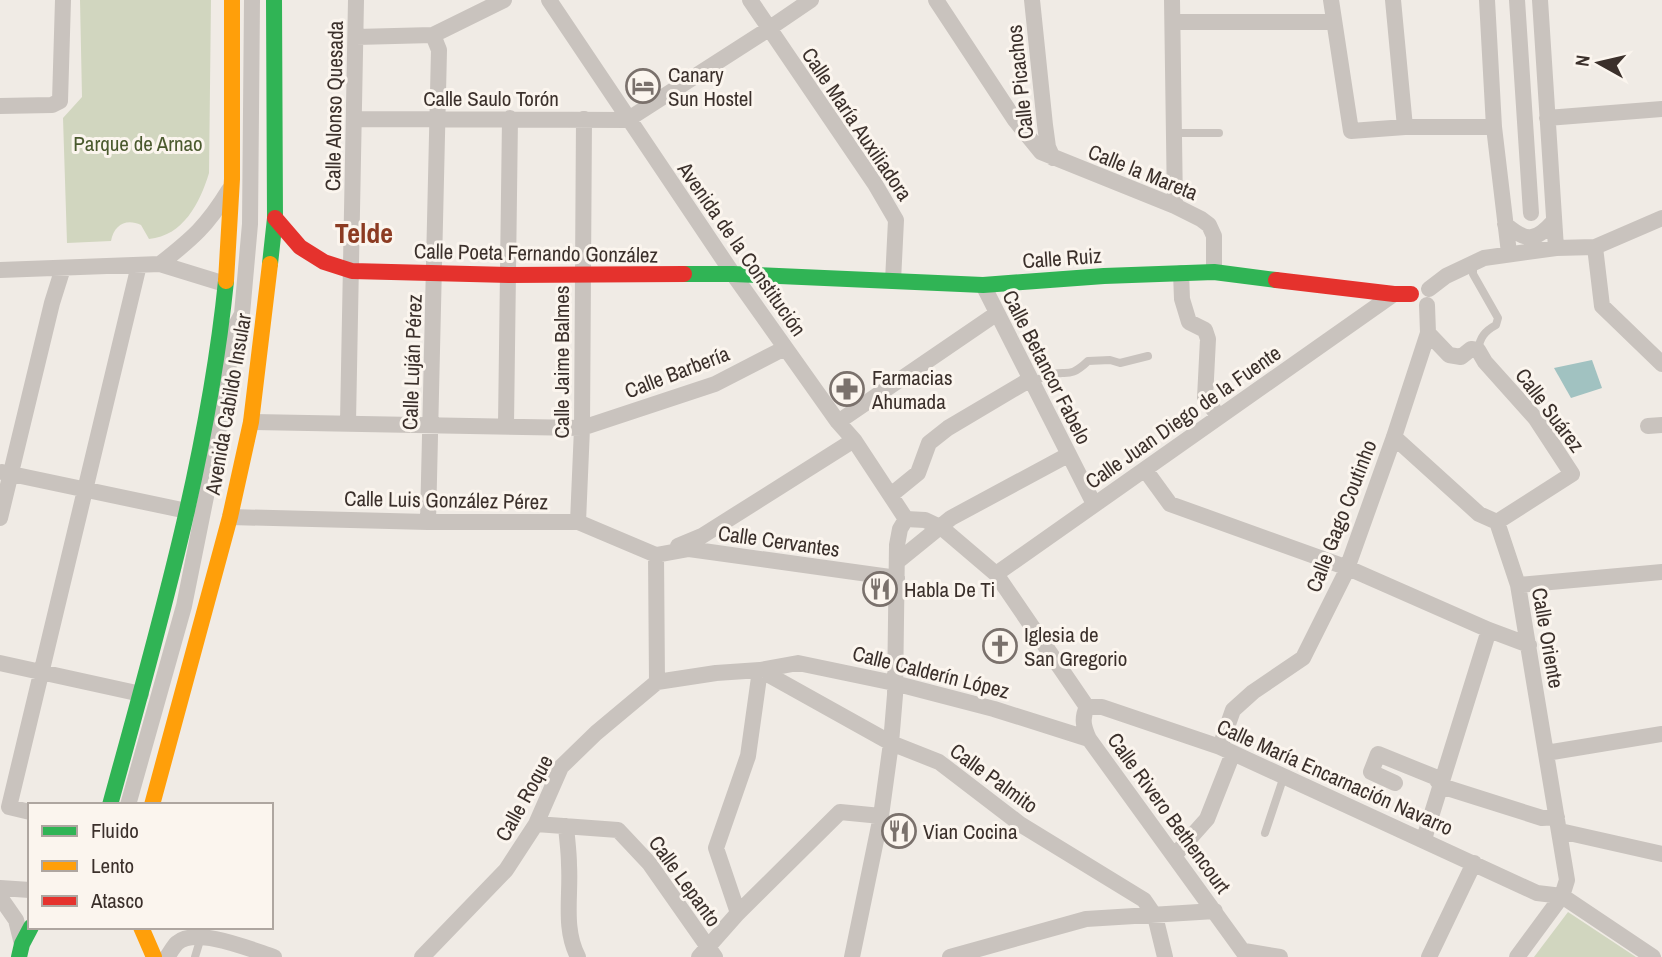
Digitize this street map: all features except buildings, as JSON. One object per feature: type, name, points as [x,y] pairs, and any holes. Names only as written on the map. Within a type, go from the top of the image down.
[{"type":"main road","name":"Avenida Cabildo Insular","points":[[111,803],[187,511],[225,284],[232,184],[232,0]]},
{"type":"main road","name":"Avenida Cabildo Insular","points":[[153,803],[229,517],[251,422],[275,218],[274,0]]},
{"type":"main road","name":"Calle Poeta Fernando González","points":[[275,218],[300,247],[324,262],[352,271],[509,275],[733,274]]},
{"type":"main road","name":"Calle Ruiz","points":[[733,274],[983,285],[1213,272],[1402,294]]},
{"type":"main road","points":[[21,950],[30,929]]},
{"type":"main road","points":[[142,929],[154,957]]},
{"type":"street","points":[[0,106],[52,105],[60,101],[63,0]]},
{"type":"street","points":[[129,803],[184,606],[215,452],[235,327],[242,314],[250,224],[252,0]]},
{"type":"street","name":"Calle Alonso Quesada","points":[[348,422],[356,0]]},
{"type":"street","points":[[356,37],[433,36],[504,0]]},
{"type":"street","name":"Avenida de la Constitución","points":[[549,0],[733,274],[908,519]]},
{"type":"street","name":"Calle María Auxiliadora","points":[[750,0],[875,184],[895,220],[892,281]]},
{"type":"street","points":[[628,120],[811,0]]},
{"type":"street","name":"Calle la Mareta","points":[[936,0],[1026,134],[1041,152],[1175,206],[1209,225],[1214,236],[1213,272]]},
{"type":"street","name":"Calle Picachos","points":[[1032,0],[1045,125],[1048,147],[1053,158]]},
{"type":"street","points":[[1172,0],[1175,206]]},
{"type":"street","points":[[1331,0],[1351,131],[1405,127],[1494,127]]},
{"type":"street","points":[[1393,0],[1405,127]]},
{"type":"street","points":[[1487,0],[1494,127],[1509,253]]},
{"type":"street","points":[[1517,0],[1531,213]]},
{"type":"street","points":[[1541,0],[1556,248]]},
{"type":"street","points":[[1173,22],[1333,22]]},
{"type":"street","name":"Calle Luján Pérez","points":[[428,522],[439,50],[433,36]]},
{"type":"street","points":[[1547,118],[1662,109]]},
{"type":"street","points":[[506,425],[510,118]]},
{"type":"street","name":"Calle Saulo Torón","points":[[355,119],[628,120]]},
{"type":"street","name":"Calle Jaime Balmes","points":[[578,522],[582,428],[584,119]]},
{"type":"street","points":[[1026,134],[1045,125]]},
{"type":"street","points":[[160,264],[195,236],[212,218],[232,184]]},
{"type":"street","points":[[1402,294],[1420,307],[1446,276],[1473,263],[1509,253],[1595,247],[1662,218]]},
{"type":"street","points":[[1505,224],[1527,238],[1536,237],[1553,222]]},
{"type":"street","points":[[1595,247],[1602,306],[1662,364]]},
{"type":"street","points":[[0,270],[160,264],[225,284]]},
{"type":"street","points":[[28,812],[9,807],[139,265]]},
{"type":"street","points":[[0,517],[5,472],[63,268]]},
{"type":"street","points":[[1181,273],[1182,299],[1189,322],[1205,330],[1208,338],[1205,398],[1219,417]]},
{"type":"street","name":"Calle Betancor Fabelo","points":[[983,285],[1094,504]]},
{"type":"street","name":"Calle Juan Diego de la Fuente","points":[[996,575],[1219,417],[1402,294]]},
{"type":"street","name":"Calle Gago Coutinho","points":[[1174,856],[1208,819],[1227,750],[1233,710],[1253,692],[1303,658],[1348,568],[1428,333],[1428,297]]},
{"type":"street","points":[[838,422],[996,314]]},
{"type":"street","points":[[1428,333],[1450,355],[1461,357],[1471,349],[1478,350]]},
{"type":"street","name":"Calle Barbería","points":[[582,428],[715,384],[785,348]]},
{"type":"street","name":"Calle Suárez","points":[[1478,350],[1485,362],[1536,419],[1573,474],[1497,522]]},
{"type":"street","points":[[891,495],[918,473],[929,443],[948,428],[1024,383],[1031,382]]},
{"type":"street","points":[[251,422],[582,428]]},
{"type":"street","points":[[1394,437],[1479,514],[1497,522]]},
{"type":"street","points":[[738,913],[716,848],[748,756],[760,670],[716,673],[657,682],[656,555],[702,536],[854,440]]},
{"type":"street","points":[[898,561],[951,518],[1068,455]]},
{"type":"street","points":[[1146,471],[1170,504],[1348,568],[1489,631],[1529,645]]},
{"type":"street","points":[[5,472],[187,511]]},
{"type":"street","name":"Calle Luis González Pérez","points":[[229,517],[428,522],[578,522],[656,555]]},
{"type":"street","points":[[855,952],[881,816],[891,743],[898,537],[908,519],[925,520],[942,528],[996,575],[1087,707]]},
{"type":"street","name":"Calle Oriente","points":[[1497,522],[1518,585],[1529,645],[1567,880],[1562,896]]},
{"type":"street","name":"Calle Cervantes","points":[[656,555],[689,549],[897,578]]},
{"type":"street","points":[[1518,585],[1662,572]]},
{"type":"street","points":[[1424,839],[1489,631]]},
{"type":"street","points":[[0,663],[141,694]]},
{"type":"street","name":"Calle Calderín López","points":[[760,670],[798,663],[894,683],[994,709],[1089,739]]},
{"type":"street","name":"Calle Palmito","points":[[760,670],[891,743],[939,762],[1020,824],[1144,900],[1155,916]]},
{"type":"street","name":"Calle Roque","points":[[422,957],[506,870],[537,824],[561,767],[596,733],[657,682]]},
{"type":"street","name":"Calle María Encarnación Navarro","points":[[1087,707],[1102,707],[1227,750],[1537,893],[1562,896]]},
{"type":"street","name":"Calle Rivero Bethencourt","points":[[1087,707],[1083,715],[1084,728],[1089,739],[1245,954]]},
{"type":"street","points":[[1546,753],[1662,734]]},
{"type":"street","points":[[1395,783],[1371,772],[1378,754],[1435,777],[1441,786],[1662,854]]},
{"type":"street","points":[[707,954],[738,913],[840,812],[881,816]]},
{"type":"street","name":"Calle Lepanto","points":[[537,824],[618,830],[649,863],[707,954]]},
{"type":"street","points":[[566,827],[569,864],[568,920],[572,946],[578,957]]},
{"type":"street","points":[[1429,957],[1474,863]]},
{"type":"street","points":[[0,888],[28,891]]},
{"type":"street","points":[[1517,957],[1562,896],[1653,957]]},
{"type":"street","points":[[0,897],[16,920],[21,950]]},
{"type":"street","points":[[951,957],[1086,919],[1214,911]]},
{"type":"street","points":[[1155,916],[1165,957]]},
{"type":"street","points":[[167,957],[178,942],[194,933],[243,952],[274,957]]},
{"type":"street","points":[[1245,954],[1280,957]]},
{"type":"lane","points":[[1175,133],[1219,133]]},
{"type":"lane","points":[[1473,263],[1473,274],[1497,317],[1496,325],[1487,330],[1480,339],[1478,350]]},
{"type":"lane","points":[[1031,382],[1046,376],[1076,373],[1088,361],[1110,360],[1120,363],[1148,356]]},
{"type":"lane","points":[[1265,833],[1284,776]]},
{"type":"lane","points":[[194,933],[195,957]]},
{"type":"green space","name":"Parque de Arnao","points":[[80,0],[211,0],[209,173],[201,196],[188,216],[181,225],[161,237],[149,239],[141,225],[130,222],[118,227],[111,241],[67,243],[63,118],[82,97]]},
{"type":"green space","points":[[1568,912],[1636,957],[1534,957]]},
{"type":"water","points":[[1592,360],[1602,388],[1571,398],[1554,368]]},
{"type":"traffic: fast","points":[[270,264],[275,218],[274,0]]},
{"type":"traffic: fast","points":[[684,274],[983,285],[1104,276],[1214,272],[1276,280]]},
{"type":"traffic: fast","points":[[111,803],[163,611],[194,480],[218,348],[226,281]]},
{"type":"traffic: fast","points":[[19,957],[30,929]]},
{"type":"traffic: slow","points":[[226,281],[232,179],[232,0]]},
{"type":"traffic: slow","points":[[153,803],[230,517],[251,422],[270,264]]},
{"type":"traffic: slow","points":[[142,929],[154,957]]},
{"type":"traffic: jam","points":[[275,218],[300,247],[324,262],[352,271],[509,275],[684,274]]},
{"type":"traffic: jam","points":[[1276,280],[1411,294]]},
{"type":"place","name":"Canary Sun Hostel","points":[[643,86]]},
{"type":"place","name":"Farmacias Ahumada","points":[[847,389]]},
{"type":"place","name":"Habla De Ti","points":[[880,589]]},
{"type":"place","name":"Iglesia de San Gregorio","points":[[1000,646]]},
{"type":"place","name":"Vian Cocina","points":[[899,831]]},
{"type":"district","name":"Telde","points":[[364,233]]}]
